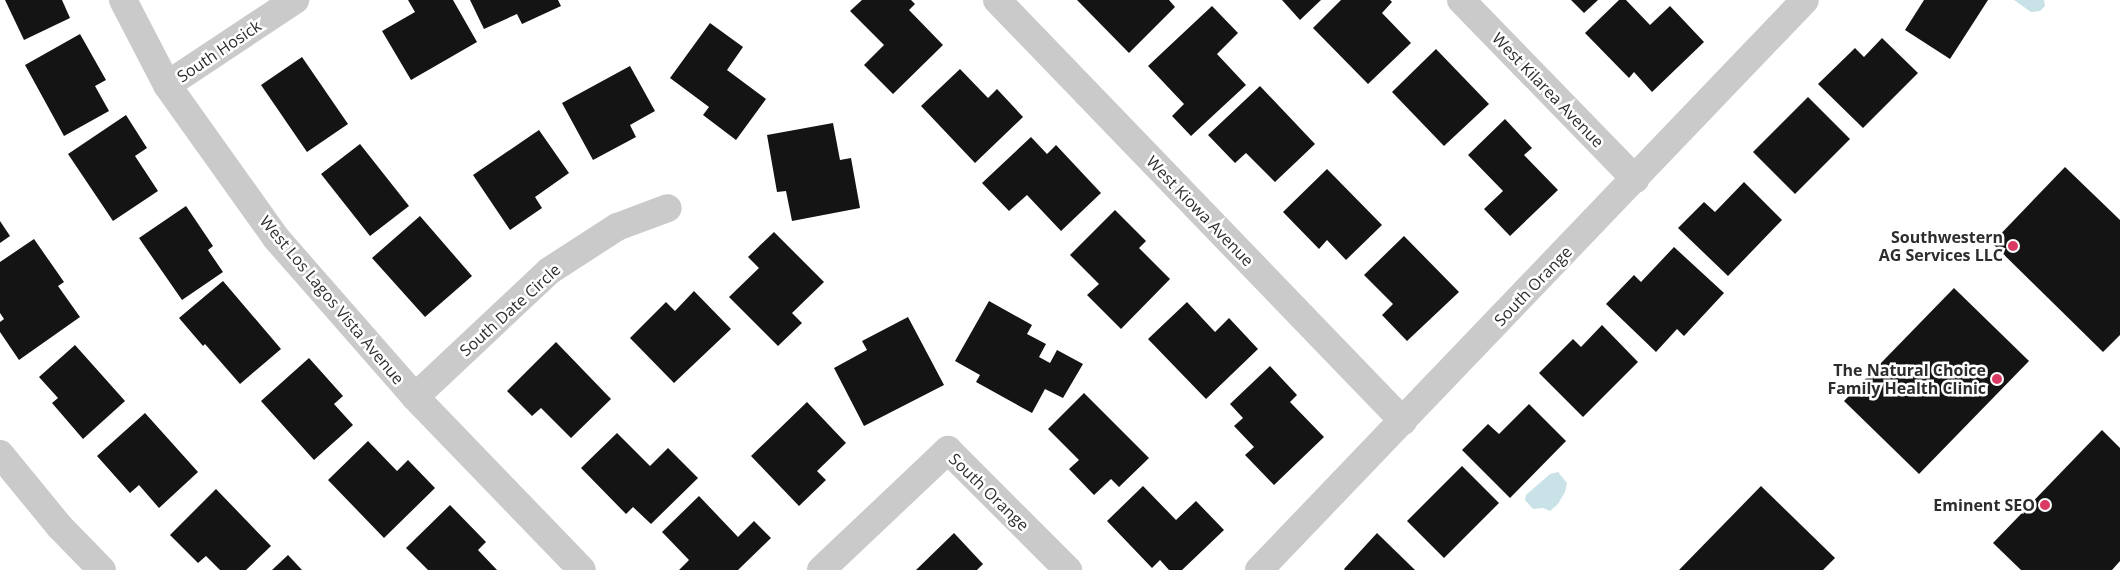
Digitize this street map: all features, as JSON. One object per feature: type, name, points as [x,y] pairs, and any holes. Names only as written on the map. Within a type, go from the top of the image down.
[{"type":"street","name":"West Los Lagos Vista Avenue","points":[[123,0],[167,85],[276,238],[415,397],[582,570]]},
{"type":"street","name":"South Hosick","points":[[167,85],[295,0]]},
{"type":"street","name":"West Kiowa Avenue","points":[[997,0],[1402,422]]},
{"type":"street","name":"West Kilarea Avenue","points":[[1461,0],[1635,180]]},
{"type":"street","name":"South Orange","points":[[1259,570],[1806,0]]},
{"type":"street","name":"South Date Circle","points":[[415,397],[549,271],[617,227],[668,208]]},
{"type":"street","name":"South Orange","points":[[822,570],[948,450],[1068,570]]},
{"type":"street","points":[[0,454],[60,527],[102,570]]},
{"type":"water","points":[[2014,0],[2044,0],[2045,6],[2040,11],[2031,12]]},
{"type":"water","points":[[1558,472],[1567,483],[1565,492],[1558,504],[1550,511],[1543,508],[1533,509],[1525,500],[1526,495],[1550,474]]},
{"type":"building","points":[[5,0],[62,0],[70,18],[24,40]]},
{"type":"building","points":[[408,0],[453,0],[477,42],[411,80],[382,31],[415,12]]},
{"type":"building","points":[[470,0],[558,0],[561,6],[522,24],[517,14],[484,29]]},
{"type":"building","points":[[862,0],[911,0],[915,4],[909,10],[943,45],[893,94],[864,65],[884,45],[850,11]]},
{"type":"building","points":[[1077,0],[1169,0],[1175,7],[1129,53]]},
{"type":"building","points":[[1282,0],[1321,0],[1300,20]]},
{"type":"building","points":[[1341,0],[1390,0],[1392,2],[1382,13],[1411,43],[1368,84],[1313,28]]},
{"type":"building","points":[[1571,0],[1598,0],[1584,13]]},
{"type":"building","points":[[1619,0],[1626,0],[1650,25],[1670,6],[1704,42],[1652,92],[1634,72],[1629,78],[1585,33]]},
{"type":"building","points":[[1924,0],[1988,0],[1950,59],[1905,30]]},
{"type":"building","points":[[1212,6],[1238,33],[1217,54],[1246,85],[1191,136],[1172,116],[1184,104],[1148,66]]},
{"type":"building","points":[[710,23],[743,47],[727,70],[766,99],[736,140],[703,115],[709,107],[670,78]]},
{"type":"building","points":[[80,34],[106,80],[95,86],[109,111],[64,136],[25,65]]},
{"type":"building","points":[[1882,38],[1918,73],[1863,128],[1818,84],[1855,48],[1864,57]]},
{"type":"building","points":[[1436,49],[1489,104],[1444,146],[1392,92]]},
{"type":"building","points":[[302,57],[348,124],[307,152],[261,85]]},
{"type":"building","points":[[630,66],[655,111],[630,125],[636,137],[593,160],[562,103]]},
{"type":"building","points":[[960,69],[988,98],[997,89],[1023,117],[975,163],[921,106]]},
{"type":"building","points":[[1260,86],[1315,144],[1275,182],[1246,153],[1235,163],[1208,135]]},
{"type":"building","points":[[1808,97],[1850,139],[1795,194],[1753,152]]},
{"type":"building","points":[[126,115],[147,148],[135,156],[158,191],[113,221],[68,154]]},
{"type":"building","points":[[1505,119],[1532,148],[1524,155],[1558,190],[1510,236],[1484,209],[1503,191],[1468,155]]},
{"type":"building","points":[[833,123],[840,160],[851,158],[860,208],[792,221],[786,191],[777,192],[767,135]]},
{"type":"building","points":[[539,130],[569,173],[535,197],[542,208],[510,230],[473,175]]},
{"type":"building","points":[[1031,137],[1047,154],[1056,145],[1101,193],[1061,231],[1027,195],[1009,211],[982,183]]},
{"type":"building","points":[[360,144],[409,206],[370,236],[321,174]]},
{"type":"building","points":[[2065,167],[2120,220],[2120,335],[2103,352],[1992,243]]},
{"type":"building","points":[[1327,169],[1382,225],[1346,260],[1327,240],[1319,249],[1283,212]]},
{"type":"building","points":[[1744,182],[1782,220],[1728,276],[1678,228],[1704,202],[1715,212]]},
{"type":"building","points":[[186,206],[213,246],[208,250],[223,272],[182,300],[139,238]]},
{"type":"building","points":[[1115,210],[1146,241],[1139,248],[1170,279],[1121,329],[1087,295],[1099,284],[1070,255]]},
{"type":"building","points":[[420,216],[472,276],[425,317],[372,258]]},
{"type":"building","points":[[0,221],[10,236],[0,243]]},
{"type":"building","points":[[774,232],[824,282],[792,313],[802,323],[778,346],[729,297],[759,268],[748,257]]},
{"type":"building","points":[[1404,236],[1459,292],[1407,341],[1382,315],[1393,304],[1364,275]]},
{"type":"building","points":[[34,239],[64,282],[58,286],[80,317],[19,360],[0,332],[0,322],[4,319],[0,313],[0,262]]},
{"type":"building","points":[[1674,247],[1724,293],[1684,336],[1677,329],[1656,352],[1606,304],[1634,275],[1641,282]]},
{"type":"building","points":[[223,281],[281,349],[240,384],[179,318]]},
{"type":"building","points":[[1954,288],[2029,361],[1919,474],[1844,401]]},
{"type":"building","points":[[694,291],[731,329],[674,383],[630,338],[666,302],[675,311]]},
{"type":"building","points":[[989,301],[1032,325],[1027,334],[1046,344],[1039,357],[1050,363],[1057,350],[1083,364],[1063,398],[1045,389],[1032,413],[976,382],[980,375],[955,361]]},
{"type":"building","points":[[1187,302],[1215,332],[1229,318],[1258,349],[1206,399],[1148,339]]},
{"type":"building","points":[[908,317],[944,385],[864,426],[834,368],[867,350],[862,341]]},
{"type":"building","points":[[1602,325],[1638,362],[1583,417],[1539,373],[1573,339],[1581,347]]},
{"type":"building","points":[[556,342],[611,399],[571,438],[541,408],[532,416],[507,391]]},
{"type":"building","points":[[75,345],[125,401],[83,439],[52,403],[58,398],[39,377]]},
{"type":"building","points":[[309,358],[343,396],[334,404],[353,425],[314,460],[261,401]]},
{"type":"building","points":[[1270,366],[1297,395],[1290,402],[1324,437],[1274,485],[1245,455],[1254,447],[1234,426],[1243,418],[1230,404]]},
{"type":"building","points":[[1084,393],[1149,458],[1119,487],[1111,479],[1094,495],[1069,469],[1079,460],[1048,429]]},
{"type":"building","points":[[807,402],[846,443],[817,471],[826,480],[799,506],[751,456]]},
{"type":"building","points":[[1529,404],[1566,441],[1510,498],[1462,450],[1488,424],[1499,434]]},
{"type":"building","points":[[145,413],[198,472],[159,508],[139,485],[130,493],[97,456]]},
{"type":"building","points":[[2102,430],[2120,448],[2120,561],[2112,570],[2021,570],[1993,543]]},
{"type":"building","points":[[617,433],[650,466],[668,448],[698,478],[651,524],[633,507],[626,514],[581,468]]},
{"type":"building","points":[[368,441],[397,471],[408,460],[435,488],[384,538],[328,480]]},
{"type":"building","points":[[1462,466],[1499,503],[1444,558],[1407,521]]},
{"type":"building","points":[[1143,486],[1176,520],[1196,501],[1224,530],[1182,570],[1169,570],[1160,560],[1152,568],[1107,521]]},
{"type":"building","points":[[1761,486],[1835,558],[1823,570],[1679,570]]},
{"type":"building","points":[[216,489],[271,546],[246,570],[220,570],[206,556],[198,563],[170,535]]},
{"type":"building","points":[[699,496],[738,537],[754,521],[771,538],[738,570],[679,570],[689,560],[662,532]]},
{"type":"building","points":[[450,505],[486,542],[478,550],[497,570],[428,570],[406,548]]},
{"type":"building","points":[[954,533],[983,564],[977,570],[916,570]]},
{"type":"building","points":[[1377,533],[1415,570],[1345,570]]},
{"type":"building","points":[[288,555],[302,570],[272,570]]},
{"type":"place","name":"Southwestern AG Services LLC","points":[[2013,246]]},
{"type":"place","name":"The Natural Choice Family Health Clinic","points":[[1997,379]]},
{"type":"place","name":"Eminent SEO","points":[[2045,505]]}]
